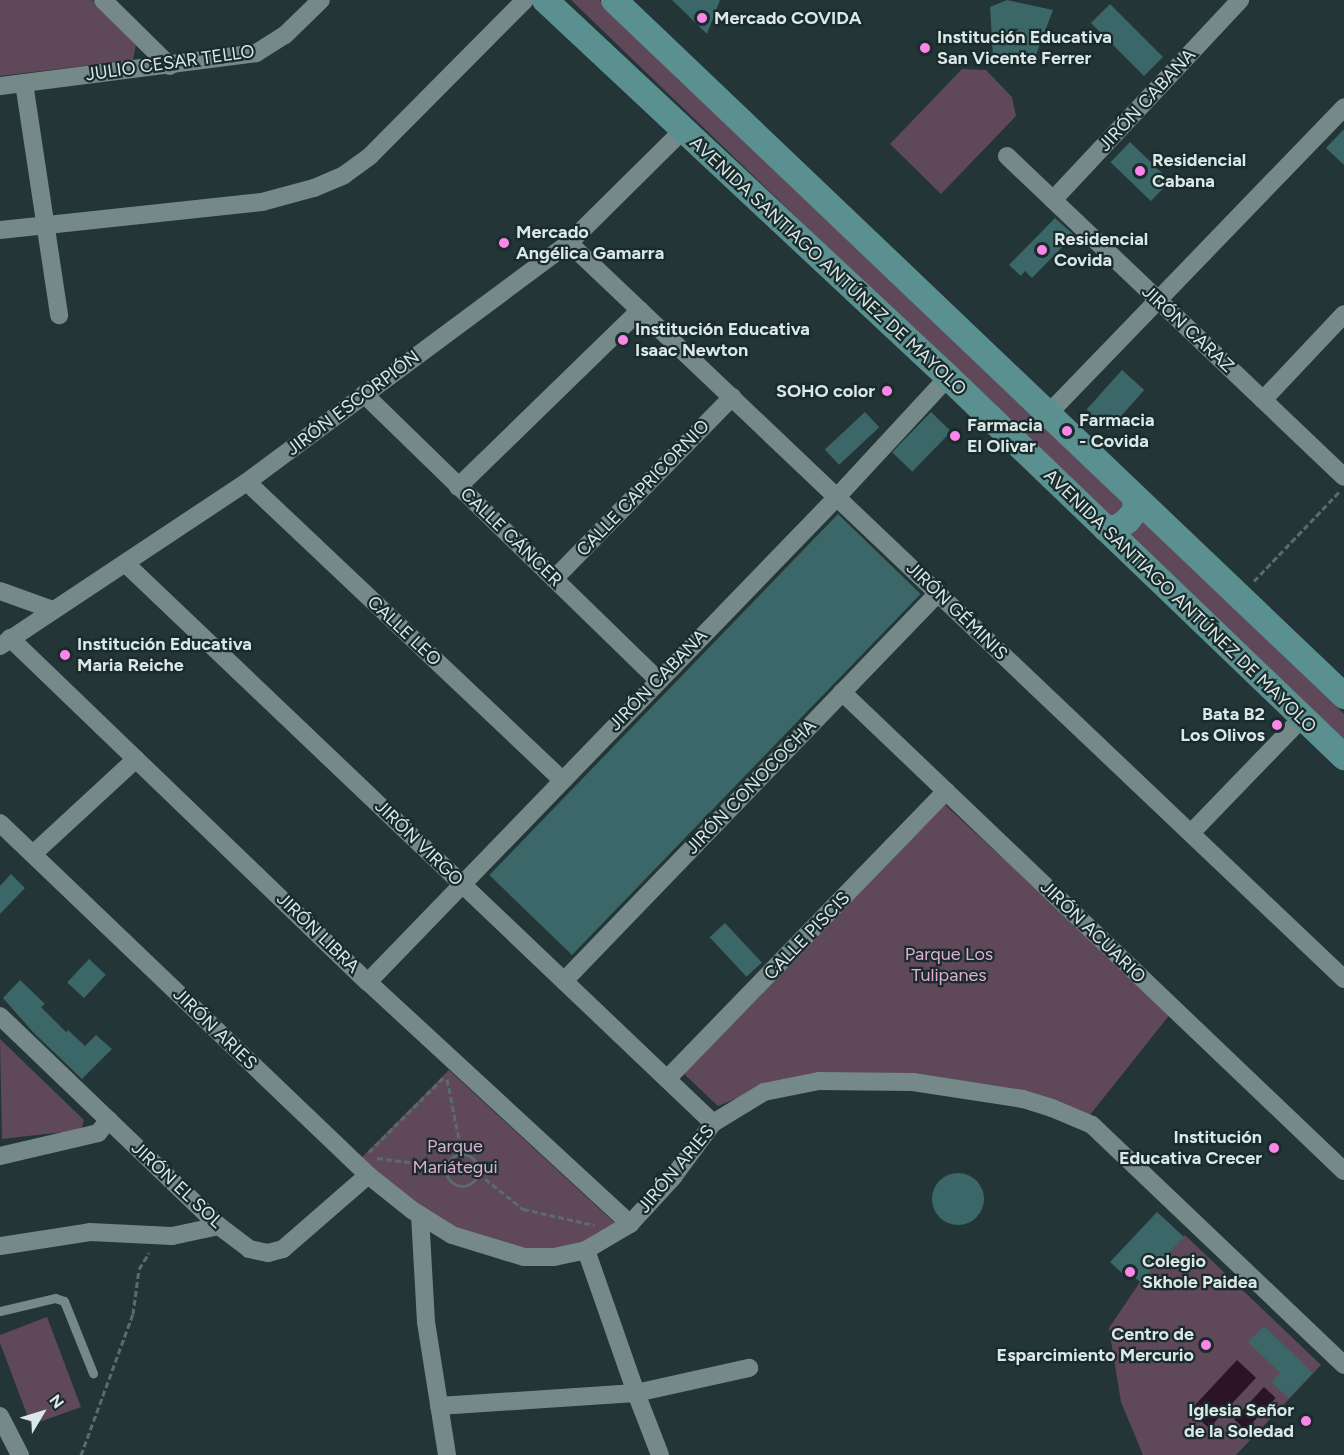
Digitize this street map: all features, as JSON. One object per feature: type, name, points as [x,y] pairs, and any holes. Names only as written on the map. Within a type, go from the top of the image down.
[{"type":"main road","name":"AVENIDA SANTIAGO ANTÚNEZ DE MAYOLO","points":[[545,0],[682,131],[948,377],[1344,757]]},
{"type":"main road","points":[[614,0],[1049,412],[1344,696]]},
{"type":"main road","points":[[1115,538],[1119,527],[1135,511],[1136,498]]},
{"type":"main road","points":[[1115,538],[1142,517],[1155,516]]},
{"type":"street","points":[[103,0],[170,66]]},
{"type":"street","name":"JULIO CESAR TELLO","points":[[0,86],[256,54],[285,35],[321,0]]},
{"type":"street","points":[[0,231],[262,202],[314,188],[344,175],[395,134],[525,0]]},
{"type":"street","name":"JIRÓN CABANA","points":[[1053,200],[1240,0]]},
{"type":"street","points":[[24,82],[59,315]]},
{"type":"street","points":[[1049,412],[1344,107]]},
{"type":"street","name":"JIRÓN ESCORPIÓN","points":[[5,642],[247,482],[569,243],[682,131]]},
{"type":"street","name":"JIRÓN CARAZ","points":[[1007,156],[1344,477]]},
{"type":"street","name":"JIRÓN GÉMINIS","points":[[569,243],[1344,978]]},
{"type":"street","points":[[458,487],[640,310]]},
{"type":"street","points":[[1263,400],[1344,314]]},
{"type":"street","name":"JIRÓN CABANA","points":[[368,982],[837,497],[948,377]]},
{"type":"street","name":"CALLE CÁNCER","points":[[364,394],[658,680]]},
{"type":"street","name":"CALLE CAPRICORNIO","points":[[554,579],[732,397]]},
{"type":"street","name":"CALLE LEO","points":[[247,482],[562,780]]},
{"type":"street","name":"JIRÓN VIRGO","points":[[125,563],[713,1123]]},
{"type":"street","points":[[0,591],[52,610]]},
{"type":"street","name":"JIRÓN CONOCOCHA","points":[[564,981],[938,593]]},
{"type":"street","name":"JIRÓN LIBRA","points":[[5,642],[136,759],[368,982],[452,1070],[630,1224]]},
{"type":"street","name":"JIRÓN ACUARIO","points":[[842,693],[1344,1171]]},
{"type":"street","points":[[1191,833],[1303,717]]},
{"type":"street","points":[[33,854],[136,759]]},
{"type":"street","name":"CALLE PISCIS","points":[[667,1079],[946,791]]},
{"type":"street","name":"JIRÓN ARIES","points":[[0,822],[368,1175],[420,1215],[452,1235],[524,1257],[554,1257],[586,1250],[630,1224],[673,1178],[713,1123],[764,1092],[819,1081],[913,1082],[1023,1099],[1052,1107],[1092,1125],[1341,1356]]},
{"type":"street","name":"JIRÓN EL SOL","points":[[0,1016],[219,1226],[249,1249],[258,1253],[278,1252],[288,1245],[368,1175]]},
{"type":"street","points":[[0,1156],[98,1133],[109,1120]]},
{"type":"street","points":[[420,1215],[426,1322],[447,1455]]},
{"type":"street","points":[[0,1246],[90,1232],[172,1236],[219,1226]]},
{"type":"street","points":[[586,1250],[660,1455]]},
{"type":"street","points":[[439,1406],[636,1393],[749,1368]]},
{"type":"street","points":[[0,1416],[20,1455]]},
{"type":"lane","points":[[0,1311],[55,1298],[64,1301],[93,1373]]},
{"type":"path","points":[[1240,596],[1344,487]]},
{"type":"path","points":[[452,1070],[462,1154]]},
{"type":"path","points":[[447,1167],[364,1156],[452,1070]]},
{"type":"path","points":[[478,1173],[471,1184],[459,1186],[449,1179],[447,1167],[452,1158],[462,1154],[474,1159],[478,1173],[523,1209],[601,1226]]},
{"type":"path","points":[[81,1455],[133,1314],[139,1269],[159,1236]]},
{"type":"green space","points":[[0,0],[92,0],[136,44],[133,60],[0,76]]},
{"type":"green space","points":[[571,0],[599,0],[1344,714],[1344,745]]},
{"type":"green space","points":[[962,69],[986,70],[1012,97],[1016,116],[941,194],[890,144]]},
{"type":"green space","name":"Parque Los Tulipanes","points":[[943,803],[1171,1013],[1090,1115],[935,1081],[757,1090],[718,1106],[683,1073]]},
{"type":"green space","points":[[0,1039],[84,1120],[81,1130],[2,1139]]},
{"type":"green space","name":"Parque Mariátegui","points":[[449,1070],[616,1224],[601,1237],[570,1247],[534,1251],[489,1240],[442,1221],[400,1192],[361,1158]]},
{"type":"green space","name":"Centro de Esparcimiento Mercurio","points":[[1185,1235],[1321,1365],[1236,1455],[1143,1455],[1121,1402],[1109,1328],[1140,1282]]},
{"type":"green space","points":[[47,1317],[81,1407],[31,1425],[0,1343],[0,1335]]},
{"type":"shaded area","points":[[1237,1360],[1256,1378],[1209,1428],[1190,1410]]},
{"type":"shaded area","points":[[1264,1387],[1276,1398],[1246,1430],[1234,1419]]},
{"type":"building","name":"Mercado COVIDA","points":[[672,0],[720,0],[707,34]]},
{"type":"building","points":[[1007,0],[1053,10],[1032,65],[993,56],[990,7]]},
{"type":"building","points":[[1110,4],[1163,57],[1144,76],[1091,23]]},
{"type":"building","points":[[1344,129],[1344,165],[1326,148]]},
{"type":"building","name":"Residencial Cabana","points":[[1130,142],[1170,181],[1151,201],[1111,162]]},
{"type":"building","name":"Residencial Covida","points":[[1055,218],[1074,235],[1032,278],[1025,271],[1021,276],[1009,265]]},
{"type":"building","points":[[1122,370],[1144,390],[1109,429],[1087,409]]},
{"type":"building","points":[[865,412],[879,427],[839,465],[825,450]]},
{"type":"building","points":[[931,412],[951,431],[912,472],[892,452]]},
{"type":"building","points":[[838,514],[921,594],[572,955],[489,875]]},
{"type":"building","points":[[11,874],[25,888],[0,914],[0,886]]},
{"type":"building","points":[[725,923],[762,962],[746,977],[710,937]]},
{"type":"building","points":[[89,959],[106,975],[84,998],[67,982]]},
{"type":"building","points":[[20,980],[45,1004],[41,1007],[66,1032],[68,1030],[85,1046],[96,1035],[112,1049],[82,1079],[33,1032],[3,998]]},
{"type":"building","points":[[958,1173],[968,1175],[976,1181],[982,1189],[984,1199],[982,1209],[976,1217],[968,1223],[958,1225],[948,1223],[940,1217],[934,1209],[932,1199],[934,1189],[940,1181],[948,1175]]},
{"type":"building","name":"Colegio Skhole Paidea","points":[[1157,1212],[1184,1237],[1140,1282],[1128,1271],[1124,1275],[1110,1262]]},
{"type":"building","points":[[1264,1326],[1313,1373],[1289,1398],[1271,1382],[1280,1373],[1248,1342]]},
{"type":"place","name":"Mercado COVIDA","points":[[702,18]]},
{"type":"place","name":"Institución Educativa San Vicente Ferrer","points":[[925,48]]},
{"type":"place","name":"Residencial Cabana","points":[[1140,171]]},
{"type":"place","name":"Mercado Angélica Gamarra","points":[[504,243]]},
{"type":"place","name":"Residencial Covida","points":[[1042,250]]},
{"type":"place","name":"Institución Educativa Isaac Newton","points":[[623,340]]},
{"type":"place","name":"SOHO color","points":[[887,391]]},
{"type":"place","name":"Farmacia - Covida","points":[[1067,431]]},
{"type":"place","name":"Farmacia El Olivar","points":[[955,436]]},
{"type":"place","name":"Institución Educativa Maria Reiche","points":[[65,655]]},
{"type":"place","name":"Bata B2 Los Olivos","points":[[1277,725]]},
{"type":"place","name":"Institución Educativa Crecer","points":[[1274,1148]]},
{"type":"place","name":"Colegio Skhole Paidea","points":[[1130,1272]]},
{"type":"place","name":"Centro de Esparcimiento Mercurio","points":[[1206,1345]]},
{"type":"place","name":"Iglesia Señor de la Soledad","points":[[1306,1421]]}]
